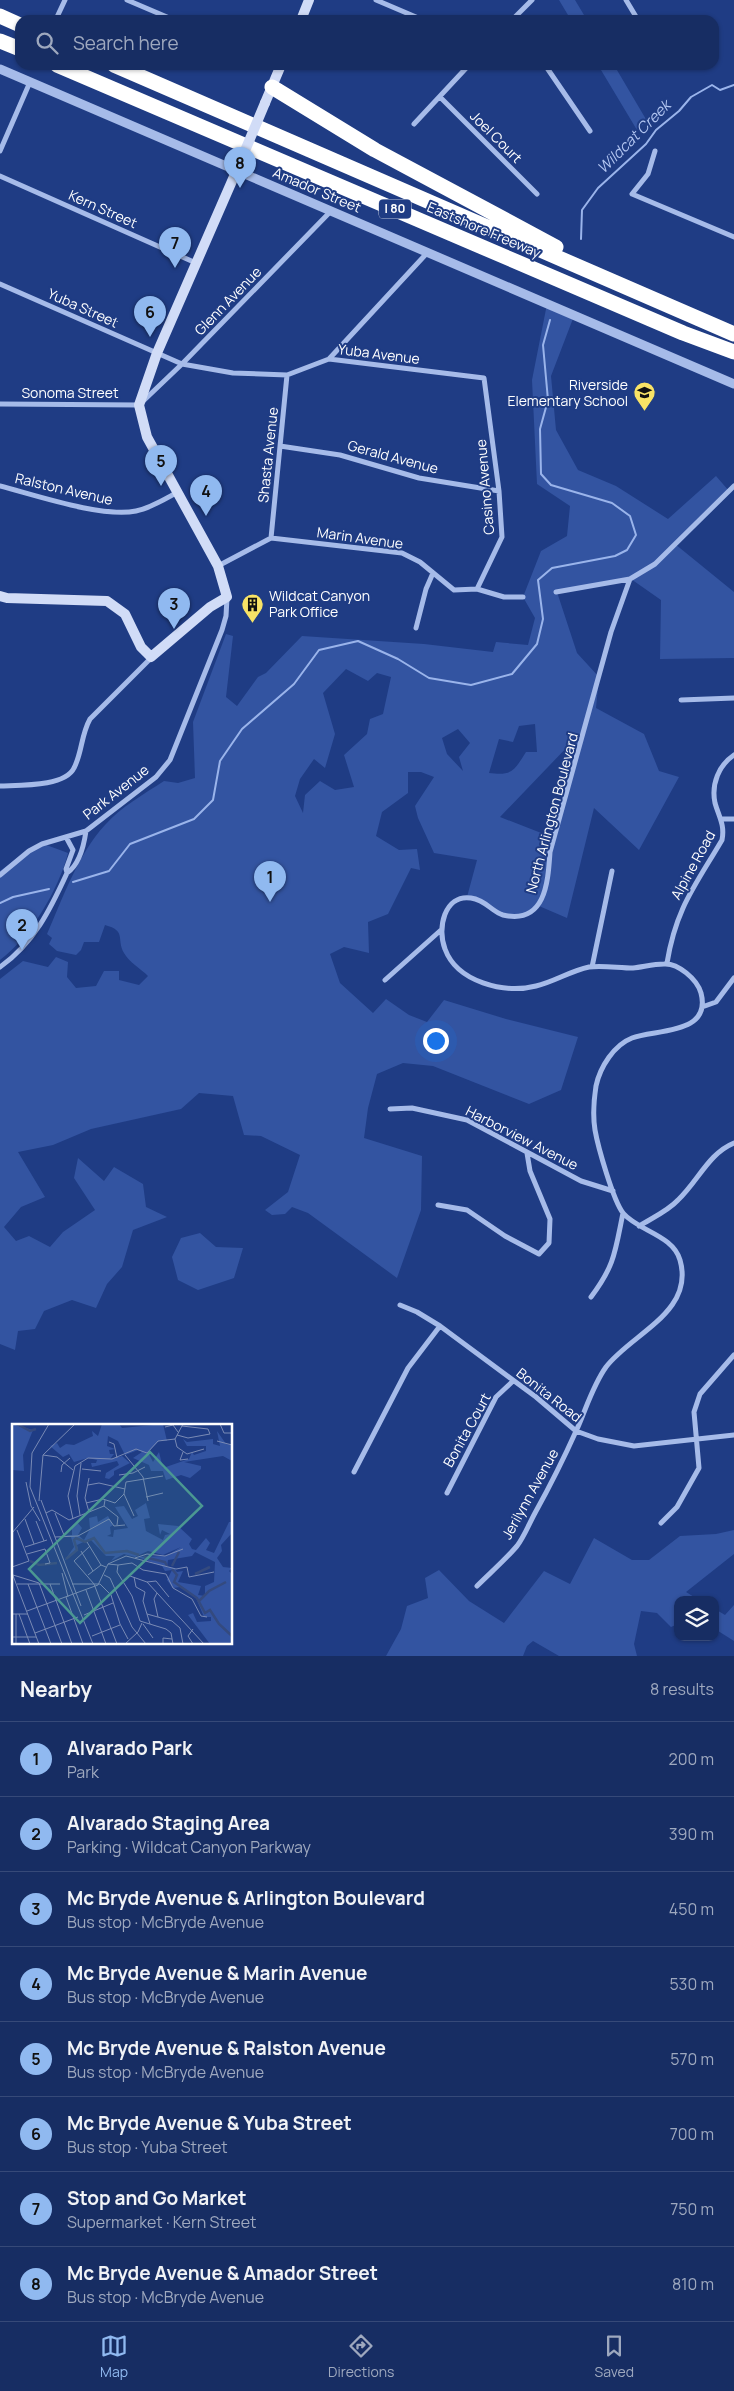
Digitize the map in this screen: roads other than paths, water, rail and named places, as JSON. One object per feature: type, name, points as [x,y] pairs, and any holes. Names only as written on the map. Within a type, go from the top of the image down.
[{"type":"highway","points":[[0,16],[15,23]]},
{"type":"highway","points":[[0,41],[15,47]]},
{"type":"highway","name":"Eastshore Freeway","points":[[69,70],[674,329],[734,352]]},
{"type":"highway","name":"Eastshore Freeway","points":[[126,70],[734,334]]},
{"type":"highway","points":[[272,87],[388,158],[545,240],[620,284]]},
{"type":"main road","points":[[303,15],[309,0]]},
{"type":"main road","points":[[0,596],[7,598],[107,601],[126,614],[141,648],[151,657],[210,607],[227,596],[218,566],[147,437],[139,405],[157,353],[238,168],[272,87],[277,70]]},
{"type":"street","points":[[58,15],[65,0]]},
{"type":"street","points":[[128,0],[162,15]]},
{"type":"street","points":[[376,0],[411,15]]},
{"type":"street","points":[[518,15],[532,0]]},
{"type":"street","points":[[626,0],[635,15]]},
{"type":"street","name":"Amador Street","points":[[0,69],[238,168],[427,253],[734,384]]},
{"type":"street","points":[[414,124],[464,70]]},
{"type":"street","points":[[548,70],[590,131]]},
{"type":"street","points":[[0,151],[30,82]]},
{"type":"street","name":"Joel Court","points":[[440,97],[537,194]]},
{"type":"street","points":[[655,151],[648,174],[632,194],[734,237]]},
{"type":"street","name":"Kern Street","points":[[0,176],[196,263]]},
{"type":"street","name":"Glenn Avenue","points":[[139,405],[182,364],[331,210]]},
{"type":"street","points":[[329,359],[427,253]]},
{"type":"street","name":"Yuba Street","points":[[0,284],[157,353]]},
{"type":"street","name":"Yuba Avenue","points":[[157,353],[182,364],[233,373],[287,375],[329,359],[484,378]]},
{"type":"street","name":"Shasta Avenue","points":[[271,538],[287,375]]},
{"type":"street","name":"Casino Avenue","points":[[477,589],[502,537],[499,492],[484,378]]},
{"type":"street","name":"Sonoma Street","points":[[0,404],[139,405]]},
{"type":"street","name":"Gerald Avenue","points":[[280,446],[340,455],[419,478],[499,492]]},
{"type":"street","name":"Ralston Avenue","points":[[0,486],[110,513],[136,512],[150,507],[178,492]]},
{"type":"street","points":[[556,592],[630,579],[655,564],[734,486]]},
{"type":"street","points":[[218,566],[271,538]]},
{"type":"street","name":"Marin Avenue","points":[[271,538],[402,553],[420,562],[454,590],[477,589],[504,597],[523,597]]},
{"type":"street","points":[[416,628],[426,589],[433,573]]},
{"type":"street","name":"North Arlington Boulevard","points":[[441,930],[442,917],[454,902],[467,897],[485,902],[501,915],[523,916],[539,906],[548,883],[550,852],[612,632],[630,579]]},
{"type":"street","name":"Park Avenue","points":[[0,875],[29,851],[42,844],[86,831],[156,777],[170,760],[222,630],[226,616],[227,596]]},
{"type":"street","points":[[0,786],[55,781],[70,774],[75,767],[83,732],[90,720],[151,657]]},
{"type":"street","points":[[681,700],[734,698]]},
{"type":"street","name":"Alpine Road","points":[[667,963],[672,937],[691,889],[722,840],[724,831],[722,819],[715,802],[715,786],[720,768],[734,755]]},
{"type":"street","points":[[722,819],[734,819]]},
{"type":"street","points":[[0,967],[34,936],[67,873],[72,870],[86,831]]},
{"type":"street","points":[[66,837],[73,850],[80,852]]},
{"type":"street","points":[[67,873],[66,868],[73,850]]},
{"type":"street","points":[[592,966],[612,871]]},
{"type":"street","points":[[441,930],[445,950],[456,965],[471,978],[511,989],[537,986],[592,966],[637,968],[667,963],[684,971],[695,983],[701,993],[702,1008],[696,1020],[679,1029],[632,1038],[618,1047],[606,1062],[597,1085],[594,1128],[613,1191],[623,1213],[639,1226],[676,1202],[696,1182],[707,1164],[722,1148],[734,1143]]},
{"type":"street","points":[[386,980],[441,930]]},
{"type":"street","points":[[702,1008],[716,1002],[734,978]]},
{"type":"street","name":"Harborview Avenue","points":[[390,1109],[412,1108],[467,1120],[527,1154],[581,1181],[613,1191]]},
{"type":"street","points":[[438,1204],[467,1210],[505,1236],[539,1254],[549,1243],[550,1219],[530,1171],[527,1154]]},
{"type":"street","points":[[591,1297],[614,1262],[623,1213]]},
{"type":"street","name":"Jerilynn Avenue","points":[[477,1586],[519,1544],[576,1431],[601,1374],[615,1355],[647,1331],[670,1308],[681,1286],[680,1258],[665,1241],[639,1226]]},
{"type":"street","name":"Bonita Road","points":[[400,1304],[440,1326],[576,1431],[598,1439],[634,1446],[734,1435]]},
{"type":"street","points":[[354,1472],[408,1368],[440,1326]]},
{"type":"street","points":[[661,1523],[677,1507],[699,1468],[694,1412],[700,1394],[734,1355]]},
{"type":"street","name":"Bonita Court","points":[[447,1493],[496,1397],[513,1381]]},
{"type":"waterway","name":"Wildcat Creek","points":[[581,239],[582,210],[598,188],[646,144],[656,130],[679,111],[691,97],[712,85],[720,90],[734,85]]},
{"type":"waterway","name":"Wildcat Creek","points":[[73,882],[109,871],[130,844],[194,819],[213,800],[220,761],[242,729],[294,684],[319,650],[358,641],[398,659],[429,678],[471,685],[512,674],[537,644],[543,619],[538,580],[552,568],[615,556],[627,550],[636,535],[630,516],[612,503],[551,485],[541,474],[540,429],[548,400],[543,345],[550,320]]},
{"type":"waterway","name":"Wildcat Creek","points":[[0,903],[13,897],[49,889]]},
{"type":"place","name":"Mc Bryde Avenue & Amador Street","points":[[240,188]]},
{"type":"place","name":"Stop and Go Market","points":[[175,268]]},
{"type":"place","name":"Mc Bryde Avenue & Yuba Street","points":[[150,337]]},
{"type":"place","name":"Riverside Elementary School","points":[[644,412]]},
{"type":"place","name":"Mc Bryde Avenue & Ralston Avenue","points":[[161,486]]},
{"type":"place","name":"Mc Bryde Avenue & Marin Avenue","points":[[206,516]]},
{"type":"place","name":"Wildcat Canyon Park Office","points":[[253,623]]},
{"type":"place","name":"Mc Bryde Avenue & Arlington Boulevard","points":[[174,629]]},
{"type":"place","name":"Alvarado Park","points":[[270,902]]},
{"type":"place","name":"Alvarado Staging Area","points":[[22,950]]}]
